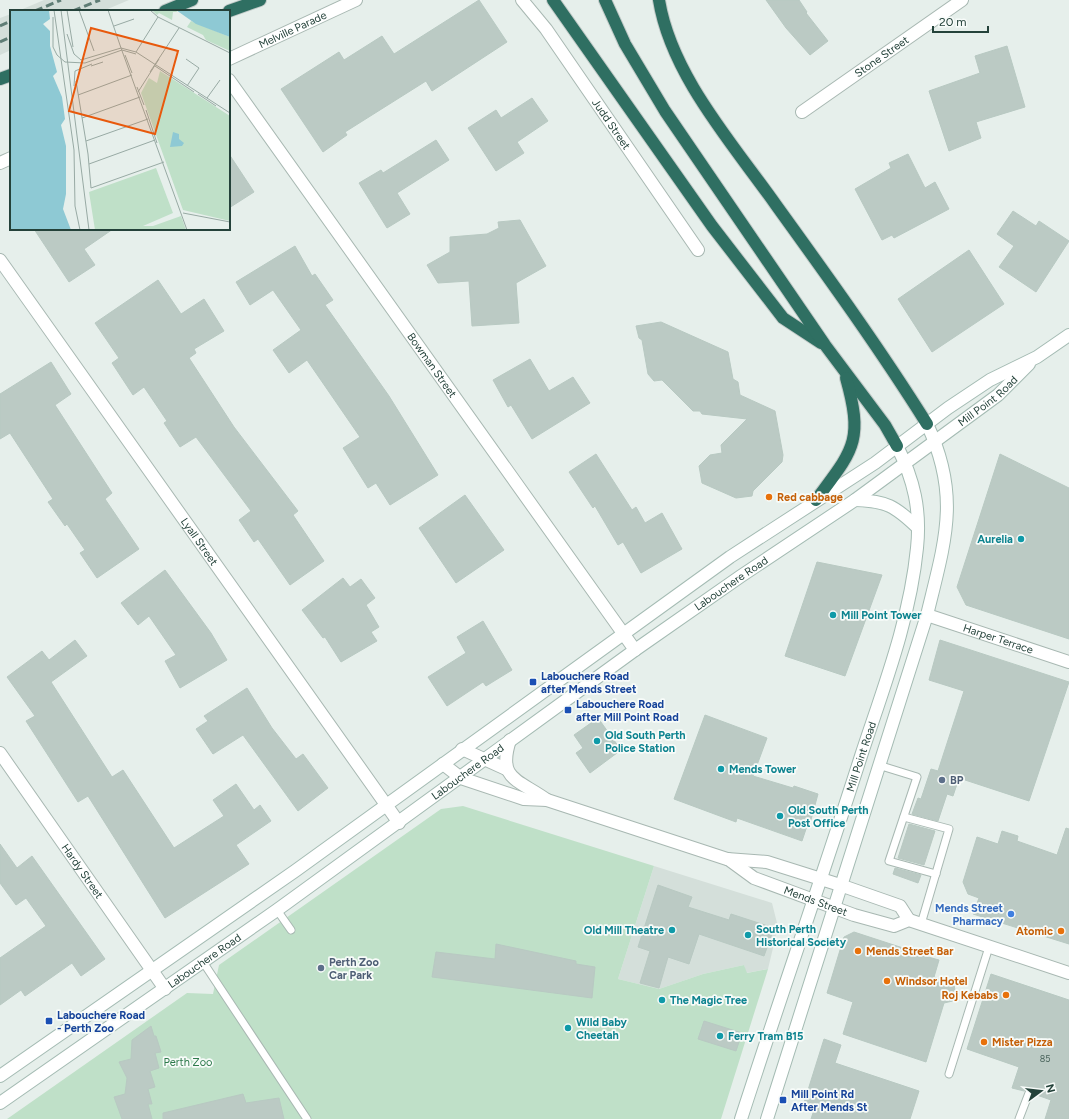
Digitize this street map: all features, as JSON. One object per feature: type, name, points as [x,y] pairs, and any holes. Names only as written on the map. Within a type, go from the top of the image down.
[{"type":"highway","points":[[168,10],[192,0]]},
{"type":"highway","points":[[230,12],[260,0]]},
{"type":"highway","points":[[553,0],[712,226],[783,318],[826,345]]},
{"type":"highway","points":[[605,0],[625,44],[665,111],[844,371],[885,425],[898,446]]},
{"type":"highway","points":[[659,0],[661,17],[682,70],[720,127],[830,280],[910,396],[927,424]]},
{"type":"highway","points":[[0,79],[10,75]]},
{"type":"highway","points":[[816,500],[844,462],[853,441],[855,420],[853,402],[844,371]]},
{"type":"main road","name":"Melville Parade","points":[[230,59],[356,0]]},
{"type":"main road","name":"Judd Street","points":[[522,0],[546,29],[698,250]]},
{"type":"main road","name":"Stone Street","points":[[802,112],[962,0]]},
{"type":"main road","name":"Bowman Street","points":[[230,81],[635,650]]},
{"type":"main road","points":[[0,163],[10,158]]},
{"type":"main road","name":"Lyall Street","points":[[0,260],[399,823]]},
{"type":"main road","name":"Mill Point Road","points":[[741,1119],[813,899],[821,879],[898,639],[910,595],[917,549],[918,528],[914,486],[898,446],[990,380],[1038,356],[1069,335]]},
{"type":"main road","name":"Mill Point Road","points":[[935,441],[998,395],[1038,356]]},
{"type":"main road","name":"Mill Point Road","points":[[767,1119],[833,906],[927,614],[941,558],[946,530],[946,481],[935,441],[927,424]]},
{"type":"main road","name":"Labouchere Road","points":[[0,1103],[165,989],[399,823],[510,740],[635,650],[741,576],[855,500],[935,441]]},
{"type":"main road","name":"Labouchere Road","points":[[0,1076],[295,871],[730,557],[876,462],[898,446]]},
{"type":"main road","points":[[855,500],[886,504],[900,512],[918,528]]},
{"type":"main road","name":"Harper Terrace","points":[[927,614],[1069,662]]},
{"type":"main road","points":[[506,768],[505,756],[510,740]]},
{"type":"main road","name":"Mends Street","points":[[462,750],[506,768],[513,778],[547,800],[727,859],[767,862],[821,879],[900,906],[909,920],[894,926],[854,915],[754,878],[727,859]]},
{"type":"main road","name":"Hardy Street","points":[[0,753],[165,989]]},
{"type":"main road","name":"Mends Street","points":[[443,764],[461,778],[524,799],[547,800]]},
{"type":"main road","points":[[909,920],[1069,973]]},
{"type":"lane","points":[[878,765],[917,777],[890,861],[936,874]]},
{"type":"lane","points":[[904,817],[949,829],[921,924]]},
{"type":"lane","points":[[277,910],[291,930]]},
{"type":"lane","points":[[949,1074],[990,947]]},
{"type":"lane","points":[[203,962],[307,1119]]},
{"type":"lane","points":[[1019,1119],[1028,1092]]},
{"type":"shaded area","points":[[44,0],[129,0],[105,10],[20,10]]},
{"type":"shaded area","points":[[10,14],[10,50],[0,55],[0,18]]},
{"type":"shaded area","points":[[654,866],[772,903],[778,927],[768,969],[746,973],[744,965],[703,974],[659,989],[618,979]]},
{"type":"green space","name":"Perth Zoo","points":[[463,806],[654,866],[618,979],[659,989],[703,974],[744,965],[747,973],[768,969],[721,1119],[7,1119],[187,993],[213,994],[219,965],[441,809]]},
{"type":"building","points":[[479,0],[507,42],[432,91],[426,81],[345,132],[347,135],[323,152],[281,89],[339,52],[344,60],[382,36],[394,54]]},
{"type":"building","points":[[766,0],[799,0],[807,12],[806,13],[828,41],[810,55],[786,28]]},
{"type":"building","points":[[1007,46],[1025,107],[976,122],[981,138],[949,151],[929,91],[980,73],[975,56]]},
{"type":"building","points":[[532,98],[548,121],[517,142],[524,153],[496,171],[468,128],[496,110],[501,118]]},
{"type":"building","points":[[436,140],[449,160],[397,193],[410,214],[387,228],[359,183],[381,170],[383,173]]},
{"type":"building","points":[[908,154],[925,188],[935,182],[949,209],[894,238],[892,235],[882,240],[855,189],[891,168],[889,163]]},
{"type":"building","points":[[230,156],[254,192],[230,207]]},
{"type":"building","points":[[1013,211],[1036,226],[1039,221],[1069,241],[1036,292],[999,267],[1014,246],[997,234]]},
{"type":"building","points":[[520,220],[546,266],[516,283],[519,323],[472,326],[469,281],[438,283],[427,265],[450,252],[450,237],[487,234],[499,228],[498,222]]},
{"type":"building","points":[[35,230],[112,230],[84,249],[95,265],[69,282]]},
{"type":"building","points":[[295,246],[312,276],[315,274],[333,300],[325,305],[389,396],[438,475],[390,505],[376,483],[368,488],[343,448],[360,437],[307,360],[289,373],[273,350],[301,330],[273,290],[250,305],[236,282]]},
{"type":"building","points":[[969,250],[1004,304],[932,352],[898,299]]},
{"type":"building","points":[[158,280],[181,314],[204,299],[224,331],[194,349],[196,353],[189,358],[234,427],[298,511],[293,515],[324,561],[290,585],[258,539],[254,542],[239,520],[251,511],[196,437],[180,447],[164,423],[167,421],[144,387],[133,395],[112,363],[119,358],[95,323]]},
{"type":"building","points":[[661,322],[728,352],[733,379],[738,382],[740,395],[775,411],[783,455],[782,462],[753,491],[752,496],[736,498],[702,483],[699,466],[710,455],[722,453],[721,445],[747,419],[702,414],[700,411],[693,411],[662,380],[654,381],[648,374],[642,340],[639,338],[636,326]]},
{"type":"building","points":[[530,359],[549,391],[573,377],[590,403],[532,439],[511,405],[508,407],[493,380]]},
{"type":"building","points":[[51,362],[71,394],[55,405],[112,493],[105,499],[139,549],[97,578],[80,553],[85,550],[67,524],[65,526],[48,502],[53,499],[10,433],[0,439],[0,394]]},
{"type":"building","points":[[596,454],[632,510],[636,507],[645,523],[662,513],[682,549],[641,573],[623,542],[618,545],[595,506],[593,508],[569,472]]},
{"type":"building","name":"Aurelia","points":[[1000,454],[1069,488],[1069,639],[966,605],[957,587]]},
{"type":"building","points":[[465,495],[504,550],[456,583],[419,528]]},
{"type":"building","name":"Mill Point Tower","points":[[817,562],[882,575],[845,676],[785,656]]},
{"type":"building","points":[[165,570],[211,633],[227,660],[180,688],[165,661],[176,655],[149,616],[138,625],[121,603]]},
{"type":"building","points":[[343,578],[350,587],[361,579],[375,598],[366,605],[379,627],[371,632],[377,641],[341,662],[325,637],[323,638],[302,610]]},
{"type":"building","points":[[483,621],[512,670],[486,686],[483,682],[447,706],[428,677],[466,653],[457,637]]},
{"type":"building","points":[[75,640],[87,656],[51,682],[112,777],[123,770],[174,848],[224,816],[213,800],[236,784],[254,810],[260,805],[271,821],[236,845],[249,864],[165,918],[88,796],[78,802],[26,721],[35,716],[7,677],[42,651],[49,660]]},
{"type":"building","points":[[940,640],[1069,682],[1029,801],[959,778],[953,796],[947,794],[938,821],[912,814],[918,798],[921,799],[931,769],[938,771],[964,691],[929,680]]},
{"type":"building","points":[[247,688],[272,728],[296,759],[303,754],[328,788],[298,811],[243,735],[213,754],[196,729],[208,721],[204,716]]},
{"type":"building","name":"Mends Tower","points":[[705,715],[767,738],[753,776],[793,788],[794,786],[818,794],[809,827],[807,826],[802,841],[737,818],[736,822],[674,799]]},
{"type":"building","name":"Old South Perth Police Station","points":[[598,718],[621,750],[590,773],[576,753],[583,748],[574,735]]},
{"type":"building","points":[[909,824],[935,831],[924,865],[898,858]]},
{"type":"building","points":[[1066,828],[1069,829],[1069,944],[973,914],[979,898],[968,894],[963,882],[977,837],[998,844],[1002,831],[1018,836],[1017,841],[1057,855]]},
{"type":"building","points":[[0,844],[17,868],[32,856],[105,959],[81,976],[72,963],[25,996],[21,990],[0,1005],[0,958],[46,926],[26,898],[16,905],[0,883]]},
{"type":"building","points":[[895,868],[921,875],[918,883],[893,874]]},
{"type":"building","name":"Old Mill Theatre","points":[[658,885],[692,897],[688,907],[729,920],[731,914],[774,928],[764,956],[699,934],[689,964],[668,957],[659,988],[640,983],[650,951],[638,947]]},
{"type":"building","name":"Windsor Hotel","points":[[854,932],[903,948],[903,950],[939,960],[934,977],[954,985],[957,1000],[944,1003],[926,1062],[843,1034],[853,1002],[827,993],[844,937]]},
{"type":"building","points":[[496,944],[576,961],[576,964],[595,967],[592,998],[432,977],[436,952],[495,959]]},
{"type":"building","points":[[991,974],[1069,1000],[1069,1119],[1045,1119],[1051,1100],[1034,1094],[1030,1088],[1024,1091],[1012,1088],[1019,1067],[967,1049]]},
{"type":"building","name":"Ferry Tram B15","points":[[704,1021],[742,1033],[736,1051],[698,1039]]},
{"type":"building","points":[[151,1026],[161,1052],[155,1053],[159,1068],[150,1071],[155,1087],[148,1089],[152,1104],[148,1104],[152,1119],[122,1119],[114,1097],[125,1094],[127,1078],[119,1062],[131,1059],[132,1040]]},
{"type":"building","points":[[824,1039],[841,1045],[835,1063],[919,1091],[910,1119],[811,1119],[814,1110],[803,1106]]},
{"type":"building","points":[[243,1094],[246,1103],[279,1098],[284,1119],[163,1119],[163,1113]]},
{"type":"railway","points":[[37,10],[61,0]]},
{"type":"railway","points":[[75,10],[100,0]]},
{"type":"railway","points":[[0,26],[10,21]]},
{"type":"railway","points":[[0,42],[10,37]]},
{"type":"place","name":"Red cabbage","points":[[769,497]]},
{"type":"place","name":"Aurelia","points":[[1021,539]]},
{"type":"place","name":"Mill Point Tower","points":[[833,615]]},
{"type":"place","name":"Labouchere Road after Mends Street","points":[[533,682]]},
{"type":"place","name":"Labouchere Road after Mill Point Road","points":[[568,710]]},
{"type":"place","name":"Old South Perth Police Station","points":[[597,741]]},
{"type":"place","name":"Mends Tower","points":[[721,769]]},
{"type":"place","name":"BP","points":[[942,780]]},
{"type":"place","name":"Old South Perth Post Office","points":[[780,816]]},
{"type":"place","name":"Mends Street Pharmacy","points":[[1011,914]]},
{"type":"place","name":"Old Mill Theatre","points":[[672,930]]},
{"type":"place","name":"Atomic","points":[[1061,931]]},
{"type":"place","name":"South Perth Historical Society","points":[[748,935]]},
{"type":"place","name":"Mends Street Bar","points":[[858,951]]},
{"type":"place","name":"Perth Zoo Car Park","points":[[321,968]]},
{"type":"place","name":"Windsor Hotel","points":[[887,981]]},
{"type":"place","name":"Roj Kebabs","points":[[1006,995]]},
{"type":"place","name":"The Magic Tree","points":[[662,1000]]},
{"type":"place","name":"Labouchere Road - Perth Zoo","points":[[49,1021]]},
{"type":"place","name":"Wild Baby Cheetah","points":[[568,1028]]},
{"type":"place","name":"Ferry Tram B15","points":[[720,1036]]},
{"type":"place","name":"Mister Pizza","points":[[984,1042]]},
{"type":"place","name":"Mill Point Rd After Mends St","points":[[783,1100]]}]
